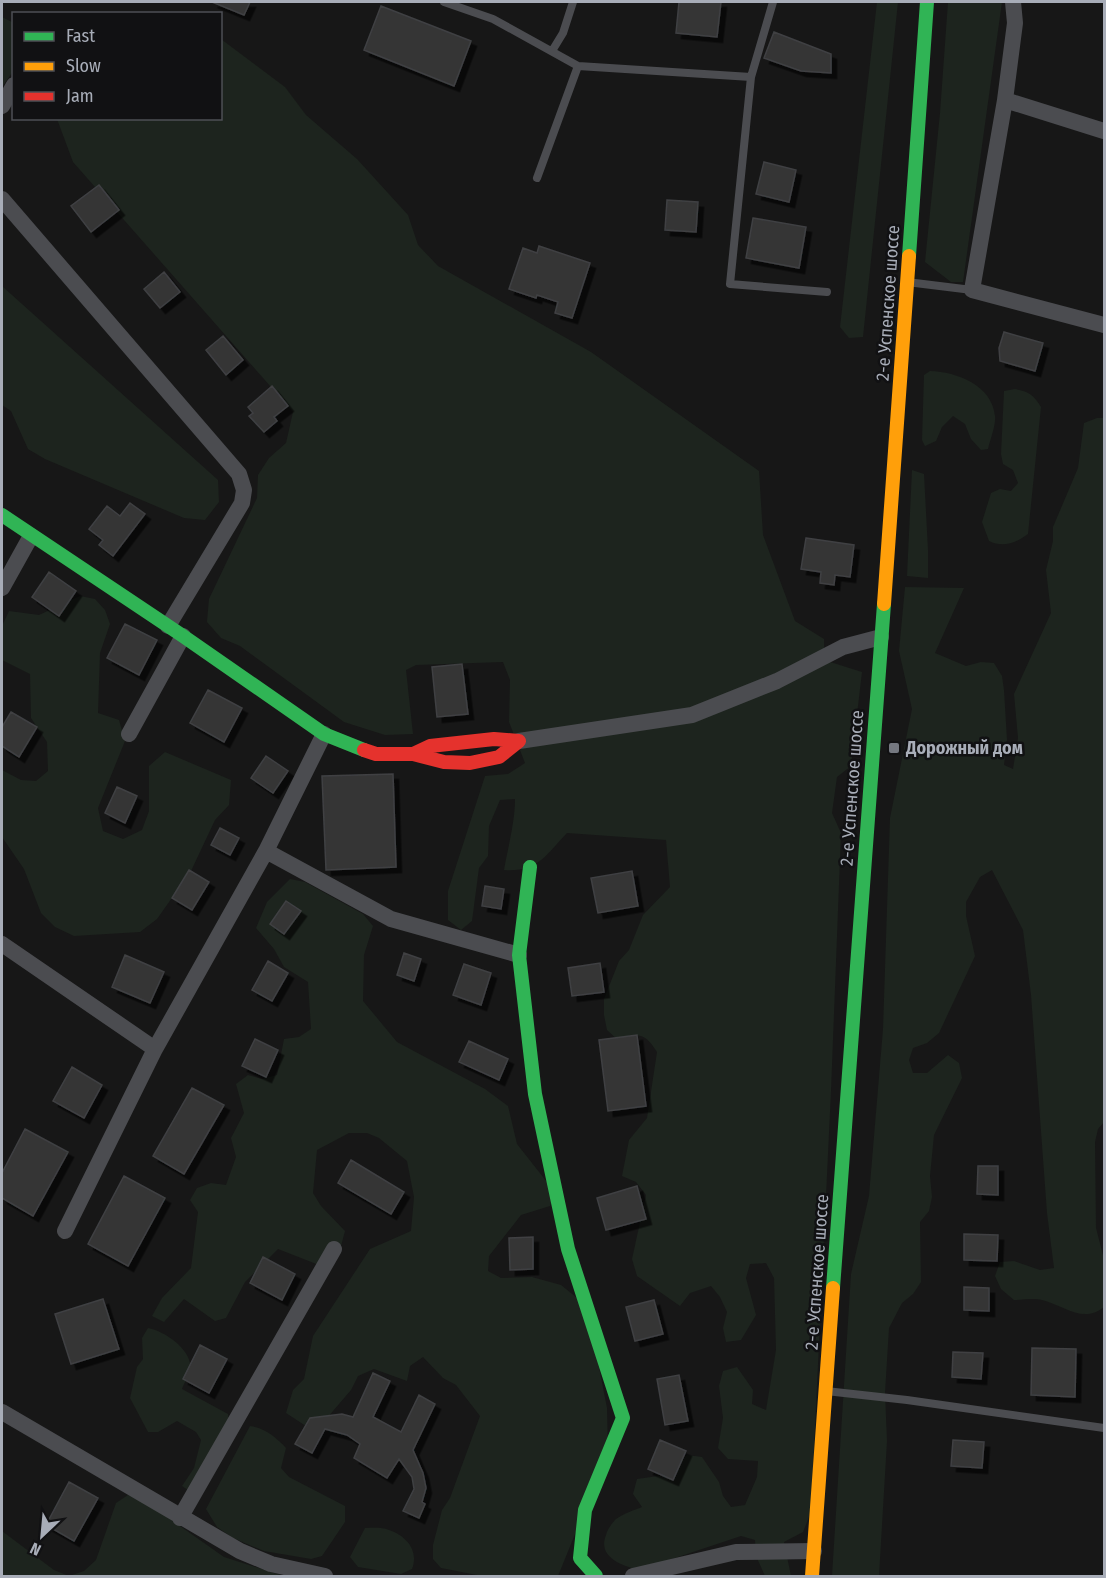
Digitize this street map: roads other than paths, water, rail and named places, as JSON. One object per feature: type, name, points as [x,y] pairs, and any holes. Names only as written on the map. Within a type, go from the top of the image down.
[{"type":"main road","name":"2-е Успенское шоссе","points":[[812,1576],[927,2]]},
{"type":"main road","points":[[2,515],[324,734],[375,754],[413,753],[444,762],[470,763],[499,757],[519,741]]},
{"type":"main road","points":[[413,753],[430,746],[494,739],[519,741]]},
{"type":"main road","points":[[530,867],[519,955],[535,1094],[568,1249],[623,1418],[585,1510],[580,1558],[596,1576]]},
{"type":"street","points":[[1013,2],[1015,23],[1005,100],[972,290],[1104,325]]},
{"type":"street","points":[[2,106],[12,88]]},
{"type":"street","points":[[1005,100],[1104,130]]},
{"type":"street","points":[[2,199],[239,474],[244,490],[242,503],[168,626]]},
{"type":"street","points":[[2,588],[32,536]]},
{"type":"street","points":[[129,734],[183,636]]},
{"type":"street","points":[[519,741],[692,715],[777,681],[843,647],[881,637]]},
{"type":"street","points":[[65,1231],[155,1049],[266,851],[324,734]]},
{"type":"street","points":[[266,851],[391,919],[519,955]]},
{"type":"street","points":[[2,944],[155,1049]]},
{"type":"street","points":[[180,1518],[334,1249]]},
{"type":"street","points":[[2,1412],[180,1518],[250,1555],[271,1564],[325,1576]]},
{"type":"street","points":[[633,1576],[736,1552],[814,1551]]},
{"type":"lane","points":[[444,2],[493,19],[578,66],[751,77]]},
{"type":"lane","points":[[552,51],[563,33],[573,2]]},
{"type":"lane","points":[[773,2],[751,77],[730,284],[827,292]]},
{"type":"lane","points":[[537,178],[578,66]]},
{"type":"lane","points":[[907,282],[972,290]]},
{"type":"lane","points":[[826,1391],[1104,1428]]},
{"type":"place","name":"Дорожный дом","points":[[894,748]]}]
